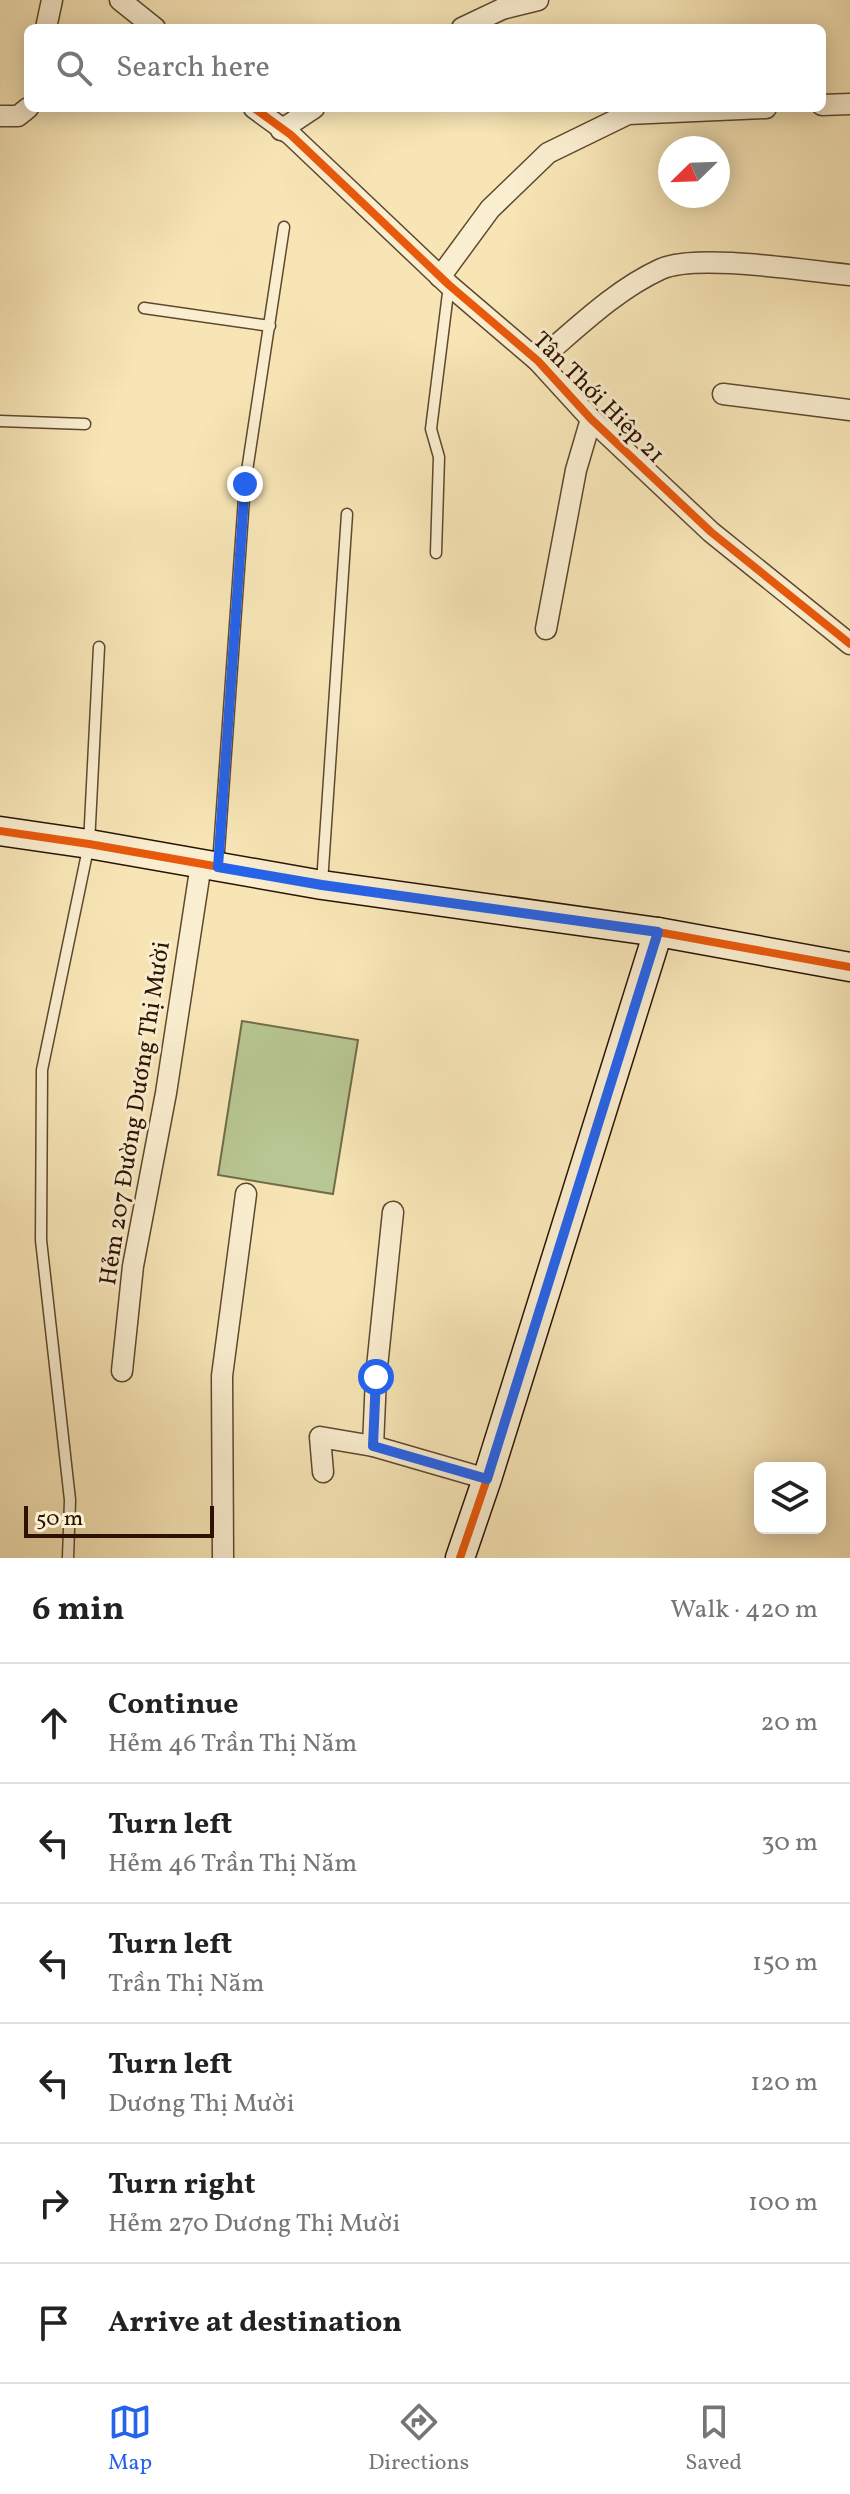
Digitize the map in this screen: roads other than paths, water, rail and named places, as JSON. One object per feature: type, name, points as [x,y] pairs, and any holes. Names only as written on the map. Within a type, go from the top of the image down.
[{"type":"street","points":[[47,24],[52,0]]},
{"type":"street","points":[[120,0],[150,24]]},
{"type":"street","points":[[469,24],[501,5],[538,0]]},
{"type":"street","points":[[826,105],[850,104]]},
{"type":"street","points":[[0,116],[18,116],[24,111]]},
{"type":"street","name":"Tân Thới Hiệp 21","points":[[259,112],[291,135],[445,281],[538,361],[591,419],[711,532],[850,644]]},
{"type":"street","points":[[281,130],[308,112]]},
{"type":"street","points":[[445,281],[490,209],[548,153],[628,114],[674,112]]},
{"type":"street","points":[[538,361],[609,301],[663,268],[711,262],[850,275]]},
{"type":"street","points":[[723,394],[850,410]]},
{"type":"street","points":[[546,629],[576,470],[591,419]]},
{"type":"street","points":[[0,831],[322,885],[658,932],[850,967]]},
{"type":"street","name":"Hẻm 207 Đường Dương Thị Mười","points":[[122,1371],[133,1266],[210,865]]},
{"type":"street","points":[[460,1558],[658,932]]},
{"type":"street","points":[[223,1558],[222,1376],[246,1194]]},
{"type":"street","points":[[373,1446],[376,1377],[393,1212]]},
{"type":"street","points":[[323,1472],[320,1437],[373,1446],[487,1479]]},
{"type":"lane","points":[[210,865],[245,484],[284,227]]},
{"type":"lane","points":[[436,553],[439,457],[431,429],[445,281]]},
{"type":"lane","points":[[144,308],[270,326]]},
{"type":"lane","points":[[0,421],[85,424]]},
{"type":"lane","points":[[322,885],[347,514]]},
{"type":"lane","points":[[68,1558],[70,1500],[41,1240],[42,1070],[89,844],[99,647]]}]
